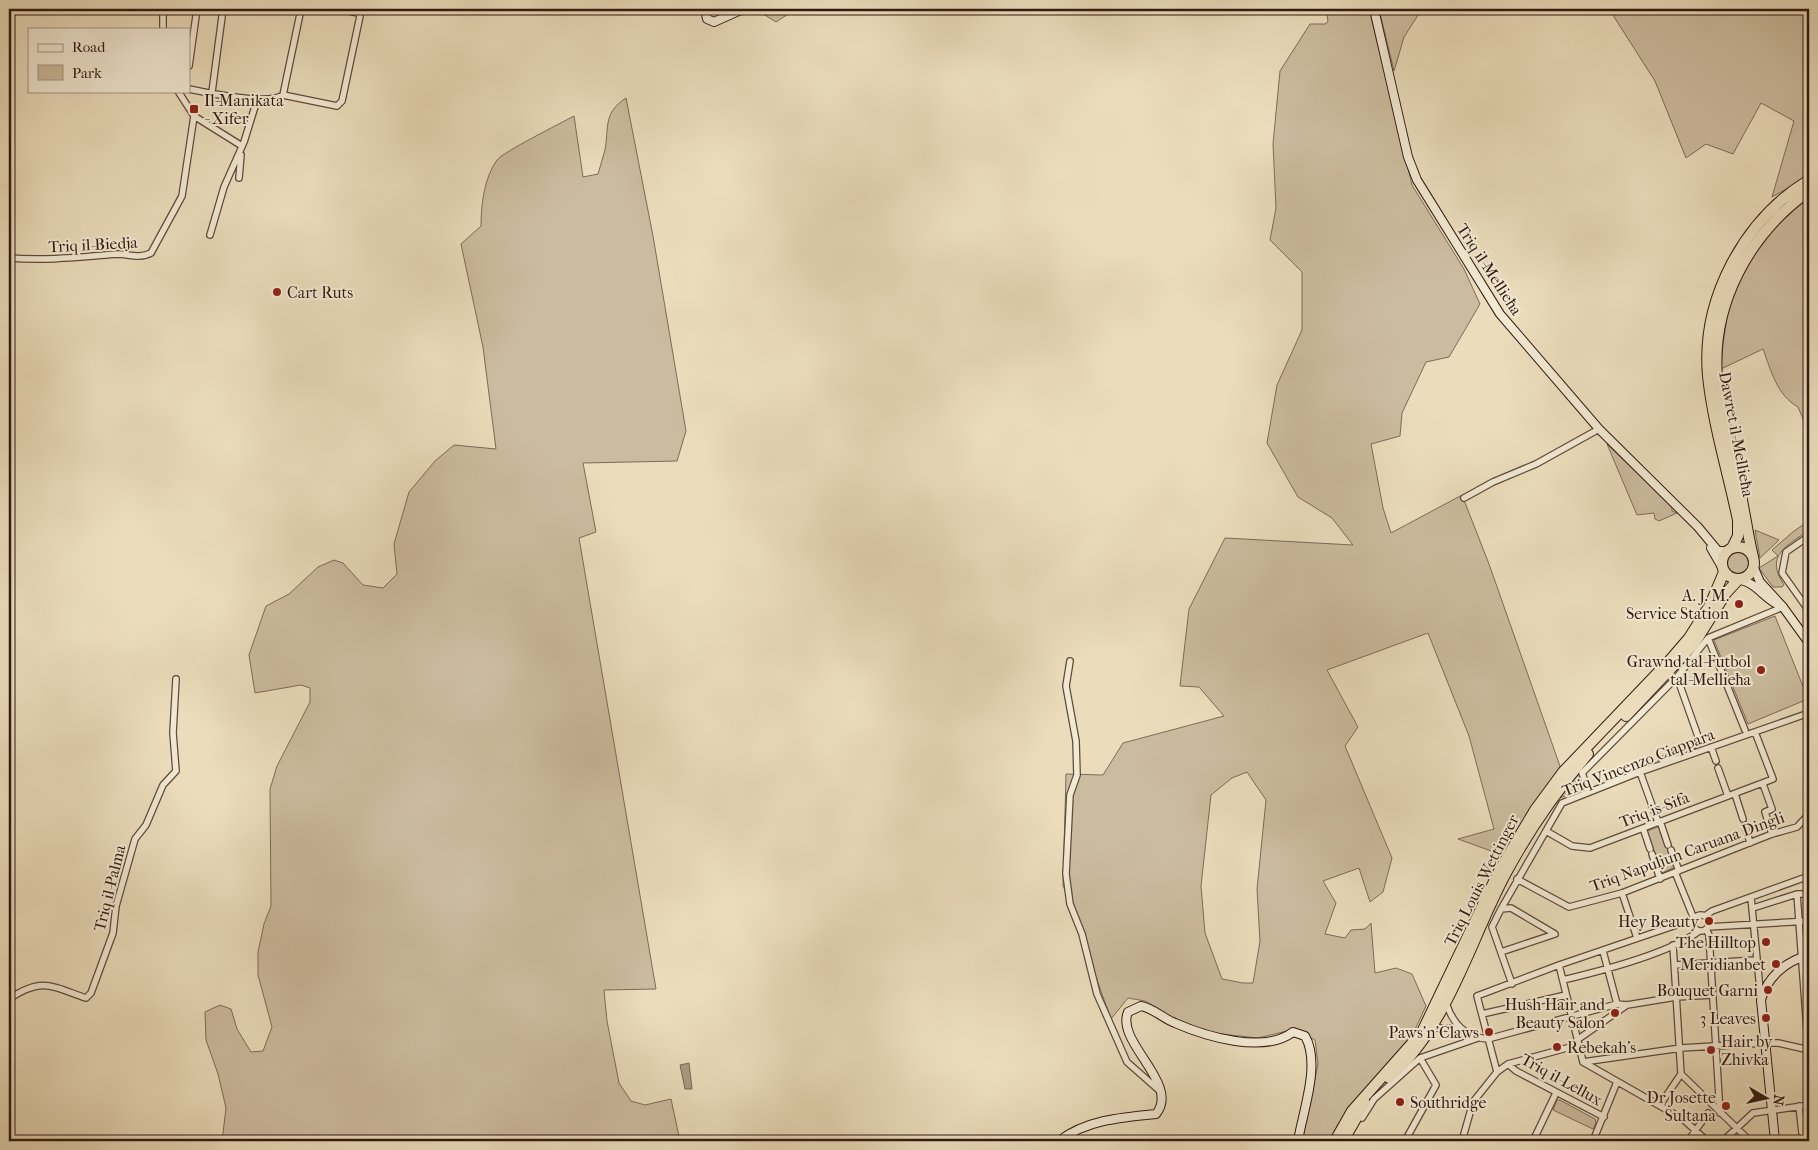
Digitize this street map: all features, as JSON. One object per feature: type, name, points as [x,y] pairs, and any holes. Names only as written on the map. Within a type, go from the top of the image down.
[{"type":"highway","name":"Dawret il-Mellieħa","points":[[1729,550],[1738,536],[1738,520],[1711,401],[1708,350],[1713,311],[1728,270],[1752,232],[1769,212],[1809,180]]},
{"type":"highway","name":"Dawret il-Mellieħa","points":[[1753,556],[1720,400],[1717,356],[1722,313],[1740,270],[1760,236],[1775,219],[1809,191]]},
{"type":"highway","points":[[1744,548],[1753,556],[1754,568],[1751,574],[1740,580],[1732,579],[1723,569],[1722,561],[1729,550],[1744,548]]},
{"type":"highway","name":"Triq Louis Wettinger","points":[[1335,1141],[1352,1111],[1422,1032],[1500,869],[1535,810],[1563,772],[1689,638],[1710,605],[1723,569]]},
{"type":"highway","name":"Triq Louis Wettinger","points":[[1343,1141],[1366,1102],[1378,1088],[1408,1061],[1432,1028],[1506,873],[1552,797],[1593,748],[1694,644],[1726,593],[1740,580]]},
{"type":"main road","points":[[705,9],[707,19],[714,22],[744,9]]},
{"type":"main road","name":"Triq il-Mellieħa","points":[[1374,9],[1408,157],[1417,180],[1500,314],[1599,429],[1698,527],[1723,569]]},
{"type":"main road","name":"Triq il-Mellieħa","points":[[1708,542],[1718,551],[1729,550]]},
{"type":"main road","points":[[1754,568],[1760,582],[1809,642]]},
{"type":"main road","points":[[1740,580],[1750,582],[1772,603],[1782,607]]},
{"type":"main road","points":[[1775,1141],[1761,1000],[1764,991],[1778,970],[1805,956]]},
{"type":"main road","points":[[1059,1141],[1070,1133],[1091,1125],[1121,1118],[1156,1114],[1161,1108],[1163,1100],[1161,1092],[1126,1024],[1128,1012],[1137,1006],[1146,1007],[1176,1024],[1232,1040],[1269,1042],[1283,1040],[1294,1032],[1305,1036],[1311,1046],[1313,1063],[1298,1141]]},
{"type":"street","points":[[163,9],[163,28]]},
{"type":"street","points":[[190,59],[197,9]]},
{"type":"street","points":[[212,92],[222,9]]},
{"type":"street","points":[[279,9],[300,10],[283,95]]},
{"type":"street","points":[[190,89],[257,100],[277,99],[283,95],[338,106],[360,16],[358,13],[340,9]]},
{"type":"street","points":[[179,92],[194,116],[242,146]]},
{"type":"street","points":[[210,235],[224,187],[232,173],[257,100]]},
{"type":"street","name":"Triq il-Biedja","points":[[9,258],[44,261],[120,254],[144,256],[151,253],[182,196],[194,116]]},
{"type":"street","points":[[239,178],[242,146]]},
{"type":"street","points":[[1464,498],[1493,482],[1536,464],[1599,429]]},
{"type":"street","points":[[1809,536],[1786,552],[1782,574],[1809,611]]},
{"type":"street","points":[[1802,601],[1809,596]]},
{"type":"street","points":[[1590,792],[1582,773],[1677,677],[1708,638],[1782,607]]},
{"type":"street","points":[[1708,638],[1745,730]]},
{"type":"street","points":[[1070,662],[1066,686],[1076,741],[1077,775],[1070,795],[1068,825],[1066,874],[1070,904],[1082,934],[1098,994],[1127,1062],[1161,1092]]},
{"type":"street","points":[[1662,760],[1700,742],[1677,677]]},
{"type":"street","name":"Triq il-Palma","points":[[9,999],[37,985],[53,987],[86,998],[91,993],[113,933],[116,906],[135,839],[146,825],[163,786],[176,771],[173,733],[176,679]]},
{"type":"street","name":"Triq Vincenzo Ciappara","points":[[1512,984],[1492,928],[1517,879],[1562,803],[1640,772],[1809,713]]},
{"type":"street","name":"Triq is-Sifa","points":[[1546,831],[1572,846],[1590,848],[1763,784],[1773,779],[1756,732]]},
{"type":"street","points":[[1711,747],[1716,761]]},
{"type":"street","points":[[1718,768],[1728,796]]},
{"type":"street","points":[[1640,772],[1670,847],[1694,919],[1693,926],[1699,931]]},
{"type":"street","points":[[1763,784],[1772,809],[1765,812],[1772,834]]},
{"type":"street","points":[[1735,794],[1750,843]]},
{"type":"street","name":"Triq Napuljun Caruana Dingli","points":[[1517,879],[1569,907],[1622,893],[1797,826],[1809,814]]},
{"type":"street","points":[[1643,828],[1660,879]]},
{"type":"street","points":[[1497,1072],[1478,996],[1559,965],[1694,919],[1698,915],[1705,916],[1712,911],[1809,876]]},
{"type":"street","points":[[1622,893],[1637,938]]},
{"type":"street","points":[[1753,908],[1798,894],[1809,894]]},
{"type":"street","points":[[1798,894],[1799,922],[1805,956],[1808,1031]]},
{"type":"street","points":[[1751,898],[1761,1000]]},
{"type":"street","points":[[1501,909],[1511,908],[1555,934],[1501,952]]},
{"type":"street","points":[[1705,916],[1708,920],[1720,1113]]},
{"type":"street","points":[[1563,980],[1608,969],[1673,945],[1707,928],[1809,921]]},
{"type":"street","points":[[1660,1105],[1681,1074],[1681,1048],[1673,945]]},
{"type":"street","points":[[1603,950],[1617,1004]]},
{"type":"street","points":[[1675,965],[1756,960]]},
{"type":"street","points":[[1559,965],[1583,1062],[1683,1119],[1707,1141]]},
{"type":"street","points":[[1482,1014],[1566,995]]},
{"type":"street","points":[[1348,1141],[1374,1100],[1420,1058],[1478,1038],[1488,1038],[1571,1018],[1617,1004],[1628,1006],[1676,997],[1713,995]]},
{"type":"street","points":[[1446,1002],[1451,1018],[1459,1028],[1478,1038]]},
{"type":"street","points":[[1462,1141],[1473,1102],[1497,1072],[1508,1064],[1577,1042],[1628,1006]]},
{"type":"street","points":[[1432,1028],[1459,1028]]},
{"type":"street","points":[[1583,1062],[1681,1048],[1764,1043],[1778,1043],[1809,1050]]},
{"type":"street","points":[[1405,1141],[1436,1085],[1420,1058]]},
{"type":"street","name":"Triq il-Lellux","points":[[1508,1064],[1516,1071],[1604,1117]]},
{"type":"street","points":[[1681,1074],[1750,1141]]},
{"type":"street","points":[[1593,1141],[1617,1082]]},
{"type":"street","points":[[1533,1141],[1556,1092]]},
{"type":"street","points":[[1722,1141],[1753,1113],[1809,1105]]},
{"type":"street","points":[[1799,1106],[1802,1133]]},
{"type":"street","points":[[1688,1141],[1708,1113]]},
{"type":"green space","points":[[796,9],[776,22],[757,10]]},
{"type":"green space","points":[[1321,9],[1369,9],[1412,185],[1464,269],[1480,304],[1449,357],[1426,362],[1402,413],[1400,436],[1371,444],[1383,508],[1391,533],[1462,495],[1489,564],[1561,769],[1500,860],[1494,852],[1458,839],[1494,829],[1469,736],[1428,633],[1327,670],[1358,727],[1345,746],[1392,858],[1383,892],[1370,902],[1359,868],[1323,881],[1336,903],[1325,934],[1345,938],[1351,930],[1365,929],[1371,923],[1375,973],[1396,968],[1412,974],[1426,1006],[1411,1038],[1349,1109],[1337,1126],[1331,1141],[1302,1141],[1318,1064],[1315,1040],[1295,1029],[1258,1038],[1204,1032],[1175,1019],[1145,1001],[1128,998],[1111,1019],[1063,885],[1066,774],[1103,775],[1123,743],[1224,716],[1199,687],[1180,686],[1189,609],[1225,538],[1353,545],[1332,518],[1298,497],[1267,443],[1277,385],[1302,330],[1302,272],[1270,240],[1276,208],[1273,144],[1280,71],[1310,24],[1325,24],[1328,22],[1327,14]],"holes":[[[1247,772],[1266,800],[1257,889],[1260,941],[1253,983],[1243,983],[1222,979],[1205,933],[1201,886],[1211,795],[1232,778]]]},
{"type":"green space","points":[[1379,9],[1422,9],[1404,37],[1394,71]]},
{"type":"green space","points":[[1609,9],[1809,9],[1809,176],[1772,197],[1794,121],[1761,103],[1733,154],[1706,144],[1686,158],[1655,81]]},
{"type":"green space","points":[[626,98],[653,236],[686,431],[677,461],[583,463],[596,532],[579,538],[656,989],[604,990],[607,1021],[619,1083],[631,1101],[645,1105],[671,1099],[680,1141],[222,1141],[226,1108],[218,1074],[206,1040],[205,1012],[220,1005],[231,1009],[237,1029],[251,1052],[263,1051],[272,1027],[258,975],[258,952],[264,924],[271,906],[270,789],[277,766],[310,702],[310,688],[301,685],[255,693],[249,655],[266,606],[289,594],[318,567],[334,560],[343,563],[363,585],[383,588],[397,574],[394,544],[409,492],[435,461],[454,445],[496,449],[483,347],[461,244],[481,226],[486,183],[493,167],[501,156],[574,116],[583,177],[598,174],[605,150],[610,115]]},
{"type":"green space","points":[[1809,196],[1809,433],[1798,407],[1785,396],[1776,382],[1763,349],[1721,369],[1729,304],[1748,263],[1778,223]]},
{"type":"green space","points":[[1607,444],[1672,507],[1672,511],[1677,513],[1659,521],[1655,519],[1654,513],[1637,515]]},
{"type":"green space","points":[[1809,521],[1809,530],[1786,547],[1777,559],[1778,575],[1784,585],[1782,587],[1773,587],[1759,568],[1778,556],[1772,550]]},
{"type":"green space","points":[[1755,530],[1779,540],[1760,558]]},
{"type":"green space","points":[[1737,551],[1746,554],[1749,563],[1746,572],[1737,575],[1728,572],[1725,563],[1728,554]]},
{"type":"green space","name":"Grawnd tal-Futbol tal-Mellieħa","points":[[1775,616],[1808,699],[1748,724],[1714,640]]},
{"type":"green space","points":[[1578,773],[1582,777],[1586,788],[1560,798]]},
{"type":"green space","points":[[1660,826],[1675,867],[1662,873],[1647,831]]},
{"type":"green space","points":[[1557,1100],[1595,1119],[1596,1123],[1593,1129],[1553,1110]]},
{"type":"shaded area","points":[[689,1063],[692,1089],[685,1089],[680,1065]]},
{"type":"place","name":"Il-Manikata - Xifer","points":[[194,109]]},
{"type":"place","name":"Cart Ruts","points":[[277,292]]},
{"type":"place","name":"A. J. M. Service Station","points":[[1739,604]]},
{"type":"place","name":"Grawnd tal-Futbol tal-Mellieħa","points":[[1761,670]]},
{"type":"place","name":"Hey Beauty","points":[[1709,921]]},
{"type":"place","name":"The Hilltop","points":[[1766,942]]},
{"type":"place","name":"Meridianbet","points":[[1776,964]]},
{"type":"place","name":"Bouquet Garni","points":[[1768,990]]},
{"type":"place","name":"Hush Hair and Beauty Salon","points":[[1615,1013]]},
{"type":"place","name":"3 Leaves","points":[[1766,1018]]},
{"type":"place","name":"Paws'n'Claws","points":[[1489,1032]]},
{"type":"place","name":"Rebekah's","points":[[1557,1047]]},
{"type":"place","name":"Hair by Zhivka","points":[[1711,1050]]},
{"type":"place","name":"Southridge","points":[[1400,1102]]},
{"type":"place","name":"Dr Josette Sultana","points":[[1726,1106]]}]
